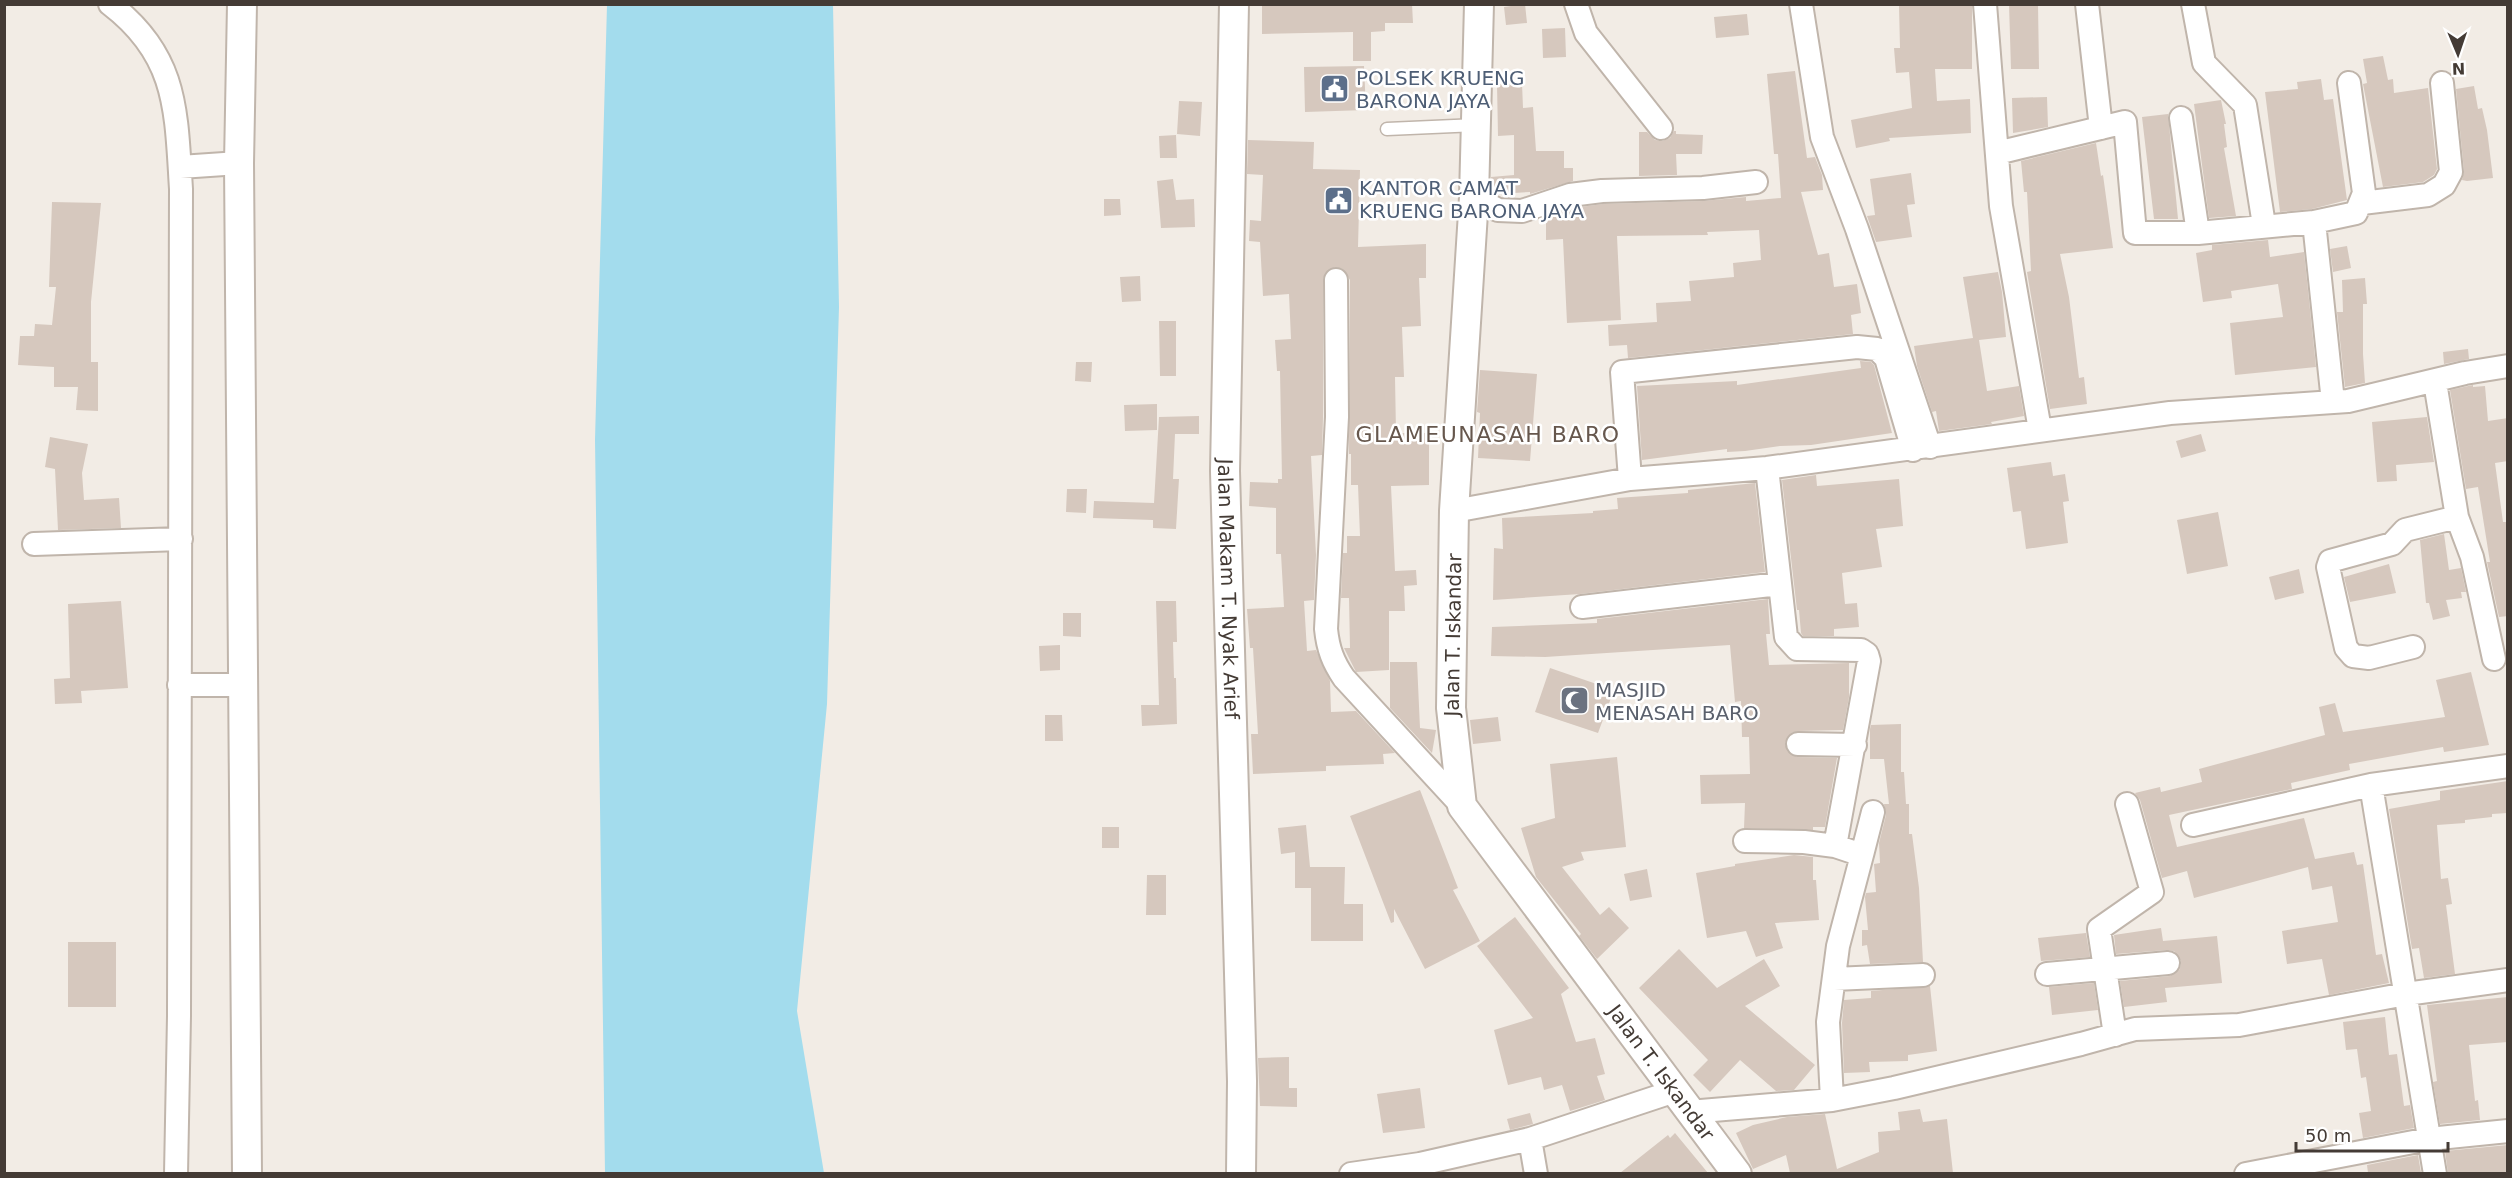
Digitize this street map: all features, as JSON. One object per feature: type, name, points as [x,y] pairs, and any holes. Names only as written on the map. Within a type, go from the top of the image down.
[{"type":"street","points":[[242,4],[238,163],[234,685],[247,1173]]},
{"type":"street","name":"Jalan Makam T. Nyak Arief","points":[[1234,4],[1225,471],[1242,1081],[1241,1173]]},
{"type":"street","name":"Jalan T. Iskandar","points":[[1479,4],[1474,197],[1454,511],[1451,708],[1462,806],[1737,1173]]},
{"type":"street","points":[[1575,4],[1586,33],[1661,128]]},
{"type":"street","points":[[1801,4],[1822,137],[1857,229],[1921,448]]},
{"type":"street","points":[[1985,4],[2001,206],[2040,430]]},
{"type":"street","points":[[2087,4],[2101,128]]},
{"type":"street","points":[[2193,4],[2204,63],[2245,105],[2264,225]]},
{"type":"street","points":[[112,5],[147,38],[162,63],[173,97],[180,167],[182,685],[176,1173]]},
{"type":"street","points":[[1997,153],[2125,122],[2134,233],[2198,233],[2314,222],[2356,213],[2362,203],[2364,193],[2349,83]]},
{"type":"street","points":[[2362,203],[2428,195],[2444,185],[2451,172],[2442,83]]},
{"type":"street","points":[[2181,118],[2198,233]]},
{"type":"street","points":[[180,167],[238,163]]},
{"type":"street","points":[[1474,197],[1498,210],[1522,212],[1570,195],[1602,191],[1702,188],[1756,182]]},
{"type":"street","points":[[2314,222],[2333,402]]},
{"type":"street","points":[[1336,280],[1337,417],[1326,630],[1328,647],[1334,663],[1344,678],[1462,806]]},
{"type":"street","points":[[1630,479],[1622,372],[1857,347],[1876,349],[1886,358],[1921,448]]},
{"type":"street","points":[[1454,511],[1630,479],[1767,468],[2170,413],[2348,401],[2508,366]]},
{"type":"street","points":[[2435,382],[2457,517],[2472,557],[2494,659]]},
{"type":"street","points":[[1767,468],[1786,637],[1797,649],[1861,650],[1867,654],[1869,668],[1835,846]]},
{"type":"street","points":[[2413,647],[2369,658],[2353,656],[2346,648],[2328,567],[2330,561],[2392,544],[2405,530],[2457,517]]},
{"type":"street","points":[[34,544],[181,539]]},
{"type":"street","points":[[1582,607],[1779,584]]},
{"type":"street","points":[[182,685],[234,685]]},
{"type":"street","points":[[1798,744],[1855,745]]},
{"type":"street","points":[[2193,825],[2371,785],[2508,766]]},
{"type":"street","points":[[2371,785],[2435,1173]]},
{"type":"street","points":[[2115,1035],[2099,929],[2151,892],[2127,804]]},
{"type":"street","points":[[1832,1100],[1828,1022],[1838,946],[1873,812]]},
{"type":"street","points":[[1745,841],[1804,842],[1835,846],[1862,855]]},
{"type":"street","points":[[2047,974],[2168,963]]},
{"type":"street","points":[[1834,979],[1923,975]]},
{"type":"street","points":[[1351,1173],[1420,1164],[1682,1102],[1832,1100],[1894,1089],[2136,1029],[2239,1025],[2406,994],[2508,980]]},
{"type":"street","points":[[2246,1173],[2428,1139],[2508,1131]]},
{"type":"street","points":[[1530,1139],[1536,1173]]},
{"type":"lane","points":[[1387,129],[1477,125]]},
{"type":"water","points":[[607,5],[833,5],[839,307],[827,704],[797,1011],[824,1173],[605,1173],[595,440]]},
{"type":"building","points":[[1262,4],[1412,4],[1413,23],[1385,23],[1385,31],[1371,32],[1371,61],[1353,61],[1353,32],[1262,34]]},
{"type":"building","points":[[1525,4],[1527,23],[1506,25],[1504,7]]},
{"type":"building","points":[[1972,4],[1972,69],[1935,69],[1937,101],[1970,99],[1971,133],[1889,138],[1890,141],[1856,148],[1851,120],[1912,108],[1909,72],[1896,73],[1894,48],[1900,48],[1899,5]]},
{"type":"building","points":[[2009,4],[2038,4],[2039,69],[2011,69]]},
{"type":"building","points":[[1747,14],[1749,35],[1716,38],[1714,17]]},
{"type":"building","points":[[1565,28],[1566,57],[1543,58],[1542,29]]},
{"type":"building","points":[[2383,56],[2388,80],[2393,79],[2394,93],[2428,88],[2437,169],[2434,175],[2423,182],[2383,187],[2363,84],[2367,83],[2363,59]]},
{"type":"building","name":"POLSEK KRUENG BARONA JAYA","points":[[1364,66],[1366,110],[1305,112],[1304,67]]},
{"type":"building","points":[[1795,71],[1807,158],[1815,157],[1822,175],[1823,190],[1801,192],[1818,255],[1829,253],[1834,287],[1857,284],[1861,313],[1851,315],[1853,334],[1628,358],[1627,345],[1609,346],[1608,325],[1657,322],[1656,303],[1691,301],[1689,281],[1734,277],[1733,263],[1761,260],[1759,230],[1707,232],[1708,235],[1617,236],[1621,320],[1567,323],[1563,239],[1546,240],[1546,217],[1573,208],[1603,204],[1703,201],[1746,197],[1746,201],[1781,198],[1778,154],[1774,154],[1767,74]]},
{"type":"building","points":[[2321,79],[2324,100],[2333,99],[2347,200],[2312,209],[2280,212],[2265,92],[2298,89],[2297,82]]},
{"type":"building","points":[[1522,83],[1523,108],[1533,107],[1536,151],[1564,151],[1564,168],[1573,168],[1573,181],[1530,194],[1530,192],[1497,194],[1491,191],[1491,177],[1514,175],[1514,135],[1498,136],[1497,84]]},
{"type":"building","points":[[2474,86],[2478,109],[2482,108],[2487,130],[2493,178],[2467,181],[2462,180],[2464,171],[2456,89]]},
{"type":"building","points":[[2047,97],[2048,127],[2013,133],[2012,98]]},
{"type":"building","points":[[2221,100],[2226,124],[2224,124],[2227,147],[2224,148],[2236,216],[2209,218],[2194,104]]},
{"type":"building","points":[[1179,101],[1202,102],[1200,136],[1177,134]]},
{"type":"building","points":[[2168,114],[2178,219],[2154,219],[2142,117]]},
{"type":"building","points":[[1674,131],[1676,134],[1703,135],[1702,154],[1676,154],[1677,175],[1639,176],[1639,132],[1647,132],[1655,140],[1662,141],[1670,138]]},
{"type":"building","points":[[1176,135],[1177,158],[1160,158],[1159,136]]},
{"type":"building","points":[[1248,140],[1314,142],[1313,169],[1360,170],[1358,247],[1426,244],[1426,278],[1419,278],[1421,326],[1402,327],[1404,377],[1395,377],[1396,433],[1429,433],[1429,485],[1391,486],[1395,571],[1416,570],[1417,585],[1404,586],[1405,611],[1389,611],[1389,670],[1356,672],[1344,648],[1350,648],[1349,598],[1341,598],[1343,553],[1347,553],[1347,536],[1360,536],[1358,485],[1351,485],[1351,454],[1349,454],[1350,280],[1343,269],[1335,267],[1325,273],[1323,280],[1322,455],[1311,456],[1316,555],[1314,600],[1304,601],[1307,651],[1316,650],[1330,681],[1331,712],[1356,711],[1395,753],[1383,754],[1384,764],[1326,766],[1326,771],[1253,774],[1251,734],[1258,734],[1253,648],[1250,648],[1247,609],[1284,607],[1281,554],[1276,554],[1276,508],[1249,506],[1250,482],[1278,483],[1278,479],[1282,479],[1280,371],[1277,371],[1275,340],[1291,339],[1289,294],[1263,296],[1260,242],[1249,241],[1250,220],[1261,221],[1263,175],[1247,174]]},
{"type":"building","points":[[2096,143],[2113,248],[2060,254],[2069,297],[2079,378],[2084,377],[2087,404],[2050,409],[2027,272],[2031,271],[2027,192],[2024,192],[2021,161]]},
{"type":"building","points":[[1911,173],[1915,204],[1907,205],[1912,237],[1876,242],[1867,216],[1875,215],[1870,179]]},
{"type":"building","points":[[1173,179],[1176,200],[1194,199],[1195,227],[1161,228],[1157,181]]},
{"type":"building","points":[[1104,199],[1120,199],[1121,215],[1104,216]]},
{"type":"building","points":[[52,202],[101,203],[91,302],[91,362],[98,362],[98,411],[76,410],[78,387],[54,387],[54,367],[18,365],[20,336],[34,336],[35,324],[52,325],[56,287],[49,287]]},
{"type":"building","points":[[2268,240],[2270,257],[2304,252],[2316,367],[2235,375],[2230,323],[2283,317],[2278,284],[2231,291],[2232,298],[2203,302],[2196,253],[2212,250],[2212,245]]},
{"type":"building","points":[[2347,246],[2351,268],[2333,272],[2330,249]]},
{"type":"building","points":[[1998,272],[2006,337],[1979,340],[1987,391],[2019,386],[2024,416],[1991,422],[1992,424],[1939,431],[1936,411],[1932,412],[1917,366],[1914,346],[1973,338],[1963,277]]},
{"type":"building","points":[[1140,276],[1141,301],[1122,302],[1120,277]]},
{"type":"building","points":[[2365,278],[2367,304],[2363,304],[2363,354],[2365,383],[2345,387],[2337,312],[2343,312],[2342,280]]},
{"type":"building","points":[[1159,321],[1176,321],[1176,376],[1160,376]]},
{"type":"building","points":[[2468,349],[2469,359],[2444,364],[2443,352]]},
{"type":"building","points":[[1860,361],[1871,362],[1874,365],[1892,433],[1811,445],[1727,452],[1727,449],[1642,460],[1637,386],[1737,381],[1737,385],[1861,368]]},
{"type":"building","points":[[1076,362],[1092,362],[1091,382],[1075,381]]},
{"type":"building","points":[[1480,370],[1537,374],[1530,461],[1478,458],[1480,413],[1477,412]]},
{"type":"building","points":[[2473,385],[2473,387],[2485,386],[2488,421],[2508,418],[2508,461],[2495,463],[2503,522],[2508,522],[2508,616],[2499,617],[2487,562],[2490,562],[2478,487],[2466,489],[2450,390]]},
{"type":"building","points":[[1157,404],[1157,430],[1125,431],[1124,405]]},
{"type":"building","points":[[1199,416],[1199,434],[1175,434],[1173,479],[1179,479],[1176,529],[1153,528],[1153,520],[1093,518],[1094,501],[1154,503],[1159,417]]},
{"type":"building","points":[[2427,417],[2434,462],[2396,465],[2397,481],[2377,482],[2372,422]]},
{"type":"building","points":[[2201,434],[2206,451],[2181,458],[2176,441]]},
{"type":"building","points":[[50,437],[88,444],[82,473],[84,500],[119,498],[121,528],[58,530],[55,469],[45,467]]},
{"type":"building","points":[[2051,462],[2053,476],[2065,474],[2069,501],[2063,502],[2068,543],[2026,549],[2021,511],[2013,512],[2007,468]]},
{"type":"building","points":[[1816,475],[1817,486],[1899,479],[1903,526],[1876,529],[1882,567],[1842,573],[1845,604],[1857,603],[1859,627],[1834,629],[1834,636],[1803,636],[1801,633],[1782,480]]},
{"type":"building","points":[[1755,483],[1765,572],[1580,594],[1493,600],[1494,548],[1503,549],[1502,518],[1593,513],[1593,511],[1618,509],[1617,498],[1688,493],[1688,490]]},
{"type":"building","points":[[1067,489],[1087,489],[1086,513],[1066,512]]},
{"type":"building","points":[[2218,512],[2228,566],[2187,574],[2177,520]]},
{"type":"building","points":[[2444,534],[2449,570],[2461,568],[2466,592],[2461,592],[2462,598],[2446,600],[2450,616],[2433,620],[2429,603],[2426,603],[2420,540]]},
{"type":"building","points":[[2389,564],[2396,593],[2350,602],[2344,577]]},
{"type":"building","points":[[2299,569],[2304,593],[2275,600],[2269,577]]},
{"type":"building","points":[[1768,599],[1770,634],[1766,634],[1769,665],[1849,663],[1849,697],[1843,730],[1798,731],[1791,733],[1785,743],[1787,751],[1797,757],[1837,758],[1825,827],[1813,827],[1813,830],[1744,828],[1745,803],[1701,804],[1700,775],[1750,774],[1749,737],[1742,737],[1741,701],[1735,702],[1730,645],[1545,657],[1491,656],[1492,627],[1597,623],[1597,619]]},
{"type":"building","points":[[121,601],[128,688],[81,691],[82,703],[55,704],[54,679],[70,678],[68,604]]},
{"type":"building","points":[[1156,601],[1176,601],[1177,642],[1173,642],[1177,724],[1142,726],[1141,705],[1159,705]]},
{"type":"building","points":[[1063,613],[1081,613],[1081,637],[1063,636]]},
{"type":"building","points":[[1060,645],[1060,670],[1040,671],[1039,646]]},
{"type":"building","points":[[1390,662],[1417,662],[1420,728],[1436,730],[1432,753],[1390,708]]},
{"type":"building","name":"MASJID MENASAH BARO","points":[[1550,668],[1614,690],[1598,733],[1535,712]]},
{"type":"building","points":[[2471,672],[2489,745],[2444,752],[2443,747],[2349,764],[2350,770],[2291,783],[2292,789],[2169,815],[2177,847],[2304,818],[2315,859],[2354,852],[2357,865],[2363,864],[2376,955],[2382,954],[2389,983],[2329,995],[2322,959],[2287,964],[2282,931],[2338,922],[2332,886],[2312,890],[2308,867],[2194,898],[2187,871],[2162,878],[2140,800],[2135,793],[2160,787],[2161,792],[2202,782],[2199,769],[2325,735],[2319,707],[2335,703],[2343,732],[2445,717],[2436,680]]},
{"type":"building","points":[[1045,715],[1062,715],[1063,741],[1045,741]]},
{"type":"building","points":[[1498,717],[1501,741],[1473,744],[1470,720]]},
{"type":"building","points":[[1901,724],[1901,772],[1904,772],[1906,804],[1909,804],[1909,834],[1912,834],[1919,888],[1923,962],[1870,964],[1867,945],[1862,946],[1862,930],[1868,930],[1865,897],[1866,893],[1876,892],[1874,864],[1880,863],[1879,843],[1886,815],[1884,804],[1889,804],[1884,759],[1870,759],[1870,729],[1871,725]]},
{"type":"building","points":[[1617,757],[1626,847],[1581,852],[1584,860],[1562,867],[1600,915],[1609,907],[1629,928],[1597,959],[1579,936],[1581,934],[1536,877],[1521,828],[1555,818],[1550,764]]},
{"type":"building","points":[[2508,781],[2508,813],[2465,820],[2465,823],[2437,825],[2441,879],[2448,878],[2452,904],[2446,905],[2455,974],[2424,978],[2419,948],[2412,949],[2389,809],[2440,800],[2440,791]]},
{"type":"building","points":[[1420,790],[1458,888],[1453,890],[1480,941],[1425,969],[1394,909],[1394,922],[1391,923],[1350,816]]},
{"type":"building","points":[[1306,825],[1310,867],[1345,867],[1344,904],[1363,904],[1363,941],[1311,941],[1311,888],[1295,888],[1295,852],[1281,854],[1278,828]]},
{"type":"building","points":[[1102,827],[1119,827],[1119,848],[1102,848]]},
{"type":"building","points":[[1794,855],[1813,857],[1813,880],[1816,880],[1819,920],[1775,923],[1783,948],[1756,957],[1746,931],[1707,938],[1696,873],[1735,866],[1735,864]]},
{"type":"building","points":[[1647,869],[1652,897],[1630,901],[1624,874]]},
{"type":"building","points":[[1147,875],[1166,875],[1166,915],[1146,915]]},
{"type":"building","points":[[1515,917],[1569,988],[1561,994],[1576,1042],[1595,1038],[1605,1074],[1597,1076],[1605,1100],[1570,1111],[1562,1085],[1544,1090],[1541,1077],[1508,1085],[1494,1030],[1533,1018],[1477,946]]},
{"type":"building","points":[[2161,928],[2163,941],[2217,936],[2222,983],[2165,988],[2167,1002],[2124,1007],[2120,981],[2170,976],[2180,969],[2181,961],[2174,951],[2167,950],[2116,954],[2114,935]]},
{"type":"building","points":[[2086,933],[2090,957],[2041,961],[2038,938]]},
{"type":"building","points":[[68,942],[116,942],[116,1007],[68,1007]]},
{"type":"building","points":[[1679,949],[1717,988],[1764,959],[1780,986],[1745,1006],[1815,1065],[1794,1090],[1776,1091],[1740,1060],[1710,1092],[1693,1075],[1708,1060],[1639,988]]},
{"type":"building","points":[[2094,983],[2098,1010],[2052,1015],[2049,987]]},
{"type":"building","points":[[1930,986],[1937,1051],[1908,1055],[1908,1061],[1869,1062],[1870,1072],[1844,1073],[1842,1023],[1844,1000],[1871,998],[1871,991]]},
{"type":"building","points":[[2508,997],[2508,1042],[2469,1045],[2475,1101],[2478,1100],[2480,1120],[2440,1124],[2433,1082],[2437,1081],[2427,1005]]},
{"type":"building","points":[[2385,1017],[2389,1055],[2397,1054],[2404,1106],[2410,1105],[2414,1128],[2363,1138],[2359,1113],[2371,1111],[2366,1077],[2361,1078],[2357,1049],[2346,1050],[2343,1022]]},
{"type":"building","points":[[1289,1057],[1289,1088],[1297,1088],[1297,1107],[1260,1106],[1258,1058]]},
{"type":"building","points":[[1420,1088],[1425,1128],[1383,1133],[1377,1094]]},
{"type":"building","points":[[1920,1109],[1923,1122],[1947,1119],[1953,1173],[1790,1173],[1786,1155],[1753,1169],[1736,1133],[1753,1125],[1787,1117],[1825,1114],[1837,1169],[1879,1152],[1878,1132],[1900,1130],[1898,1112]]},
{"type":"building","points":[[1530,1113],[1533,1124],[1510,1130],[1507,1119]]},
{"type":"building","points":[[1675,1133],[1708,1173],[1620,1173],[1668,1135],[1670,1138]]},
{"type":"building","points":[[2508,1145],[2508,1173],[2448,1173],[2445,1151]]},
{"type":"building","points":[[2418,1155],[2421,1173],[2368,1173],[2367,1165]]},
{"type":"place","name":"POLSEK KRUENG BARONA JAYA","points":[[1335,89]]},
{"type":"place","name":"KANTOR CAMAT KRUENG BARONA JAYA","points":[[1338,200]]},
{"type":"place","name":"MASJID MENASAH BARO","points":[[1574,701]]},
{"type":"district","name":"GLAMEUNASAH BARO","points":[[1488,434]]}]
